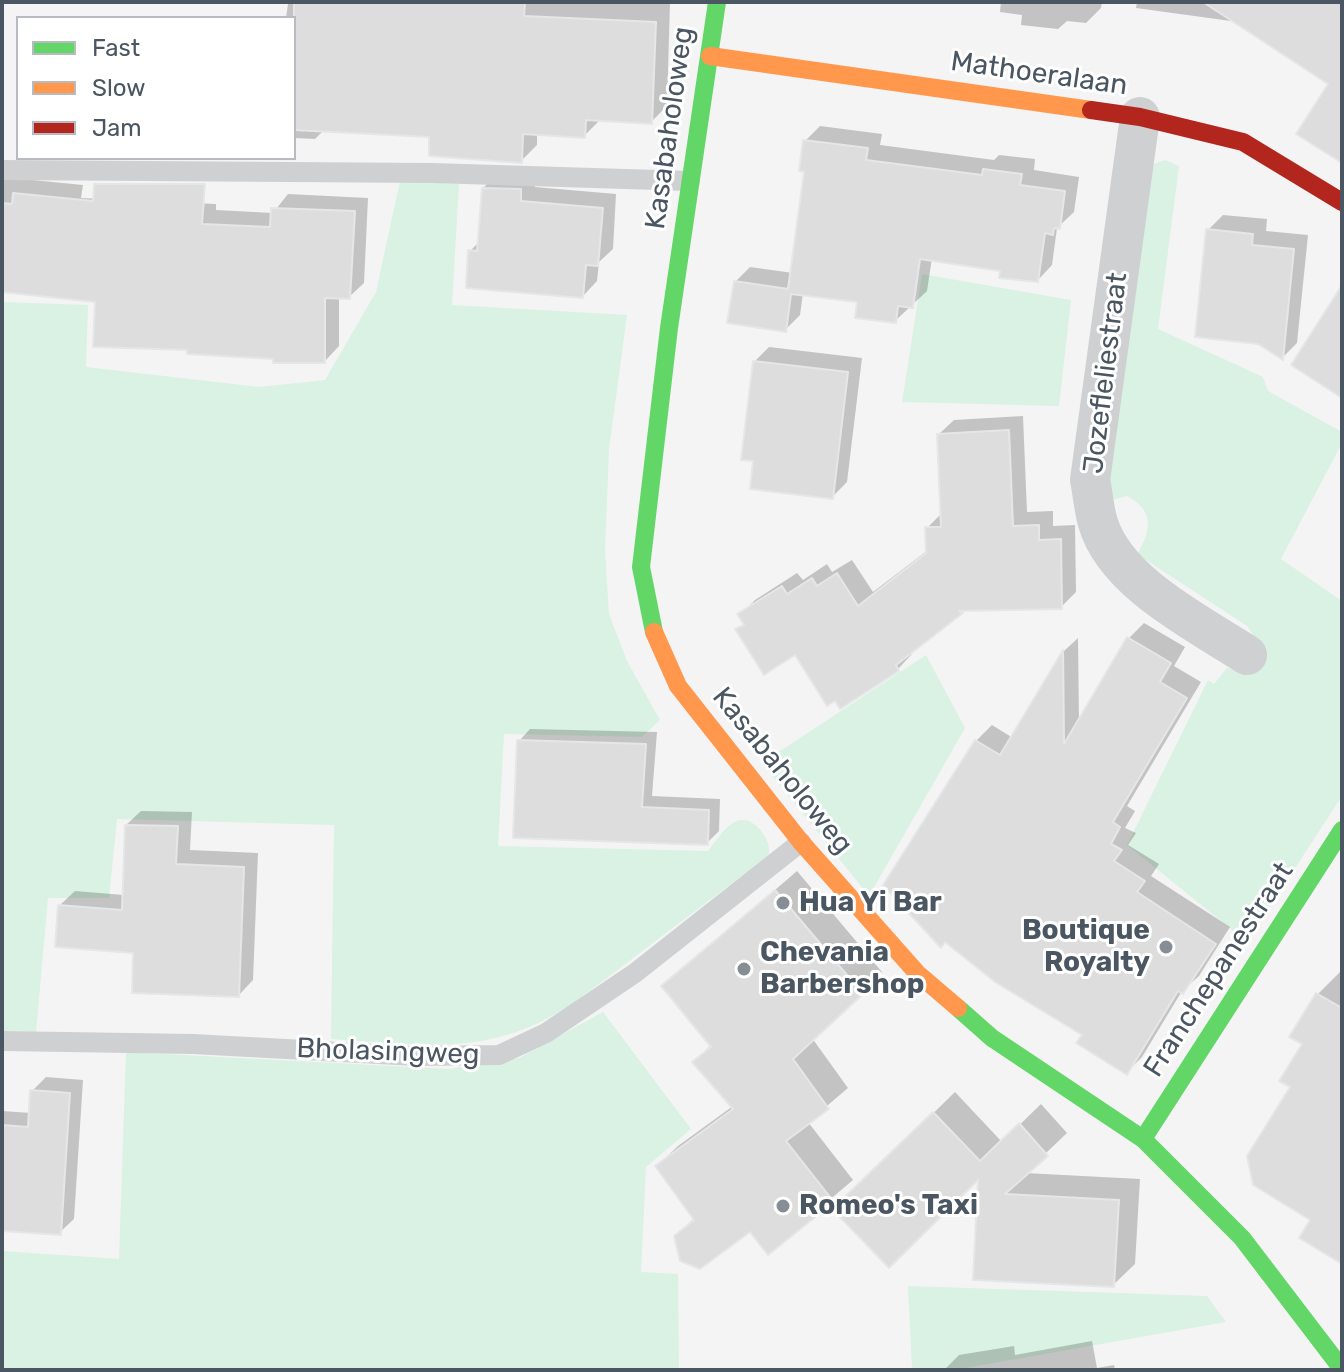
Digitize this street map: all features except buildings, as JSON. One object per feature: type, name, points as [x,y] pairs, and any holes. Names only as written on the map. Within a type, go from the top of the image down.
[{"type":"street","name":"Kasabaholoweg","points":[[717,2],[690,181],[641,567],[652,627],[678,686],[801,842],[917,973],[992,1038],[1143,1139],[1242,1238],[1342,1369]]},
{"type":"street","name":"Mathoeralaan","points":[[710,56],[1140,117],[1243,142],[1342,202]]},
{"type":"street","name":"Jozefleliestraat","points":[[1140,117],[1090,480],[1098,524],[1117,557],[1159,599],[1247,655]]},
{"type":"street","name":"Franchepanestraat","points":[[1143,1139],[1342,830]]},
{"type":"lane","points":[[2,170],[432,173],[690,181]]},
{"type":"lane","name":"Bholasingweg","points":[[2,1041],[193,1044],[416,1056],[499,1055],[546,1033],[635,973],[801,842]]},
{"type":"green space","points":[[1165,160],[1179,166],[1158,329],[1263,377],[1268,391],[1342,432],[1342,443],[1281,559],[1342,601],[1342,796],[1247,942],[1127,845],[1208,680],[1214,684],[1227,668],[1245,673],[1261,647],[1247,626],[1137,554],[1148,529],[1146,514],[1127,496],[1112,500],[1108,478],[1151,165]]},
{"type":"green space","points":[[400,181],[459,184],[452,305],[627,315],[609,449],[605,551],[609,614],[627,661],[660,720],[642,737],[504,734],[498,846],[708,851],[726,828],[747,820],[758,827],[766,838],[768,856],[571,1005],[540,1022],[483,1041],[396,1044],[331,1039],[334,825],[117,819],[109,898],[48,898],[36,1032],[2,1031],[2,302],[88,305],[86,367],[259,387],[325,380],[376,292]]},
{"type":"green space","points":[[922,274],[1071,300],[1059,406],[902,402]]},
{"type":"green space","points":[[926,655],[965,728],[869,896],[762,763]]},
{"type":"green space","points":[[603,1012],[691,1129],[646,1167],[641,1272],[678,1274],[679,1370],[2,1370],[2,1251],[119,1259],[126,1052],[448,1069],[519,1058]]},
{"type":"green space","points":[[908,1286],[1207,1296],[1226,1322],[954,1370],[912,1370]]},
{"type":"traffic: fast","points":[[654,632],[641,567],[669,328],[717,2]]},
{"type":"traffic: fast","points":[[1143,1139],[1342,830]]},
{"type":"traffic: fast","points":[[958,1008],[992,1038],[1143,1139],[1242,1238],[1342,1369]]},
{"type":"traffic: slow","points":[[710,56],[1091,110]]},
{"type":"traffic: slow","points":[[654,632],[678,686],[801,842],[917,973],[958,1008]]},
{"type":"traffic: jam","points":[[1091,110],[1140,117],[1243,142],[1342,202]]},
{"type":"place","name":"Hua Yi Bar","points":[[783,903]]},
{"type":"place","name":"Boutique Royalty","points":[[1166,947]]},
{"type":"place","name":"Chevania Barbershop","points":[[744,969]]},
{"type":"place","name":"Romeo's Taxi","points":[[783,1206]]}]
